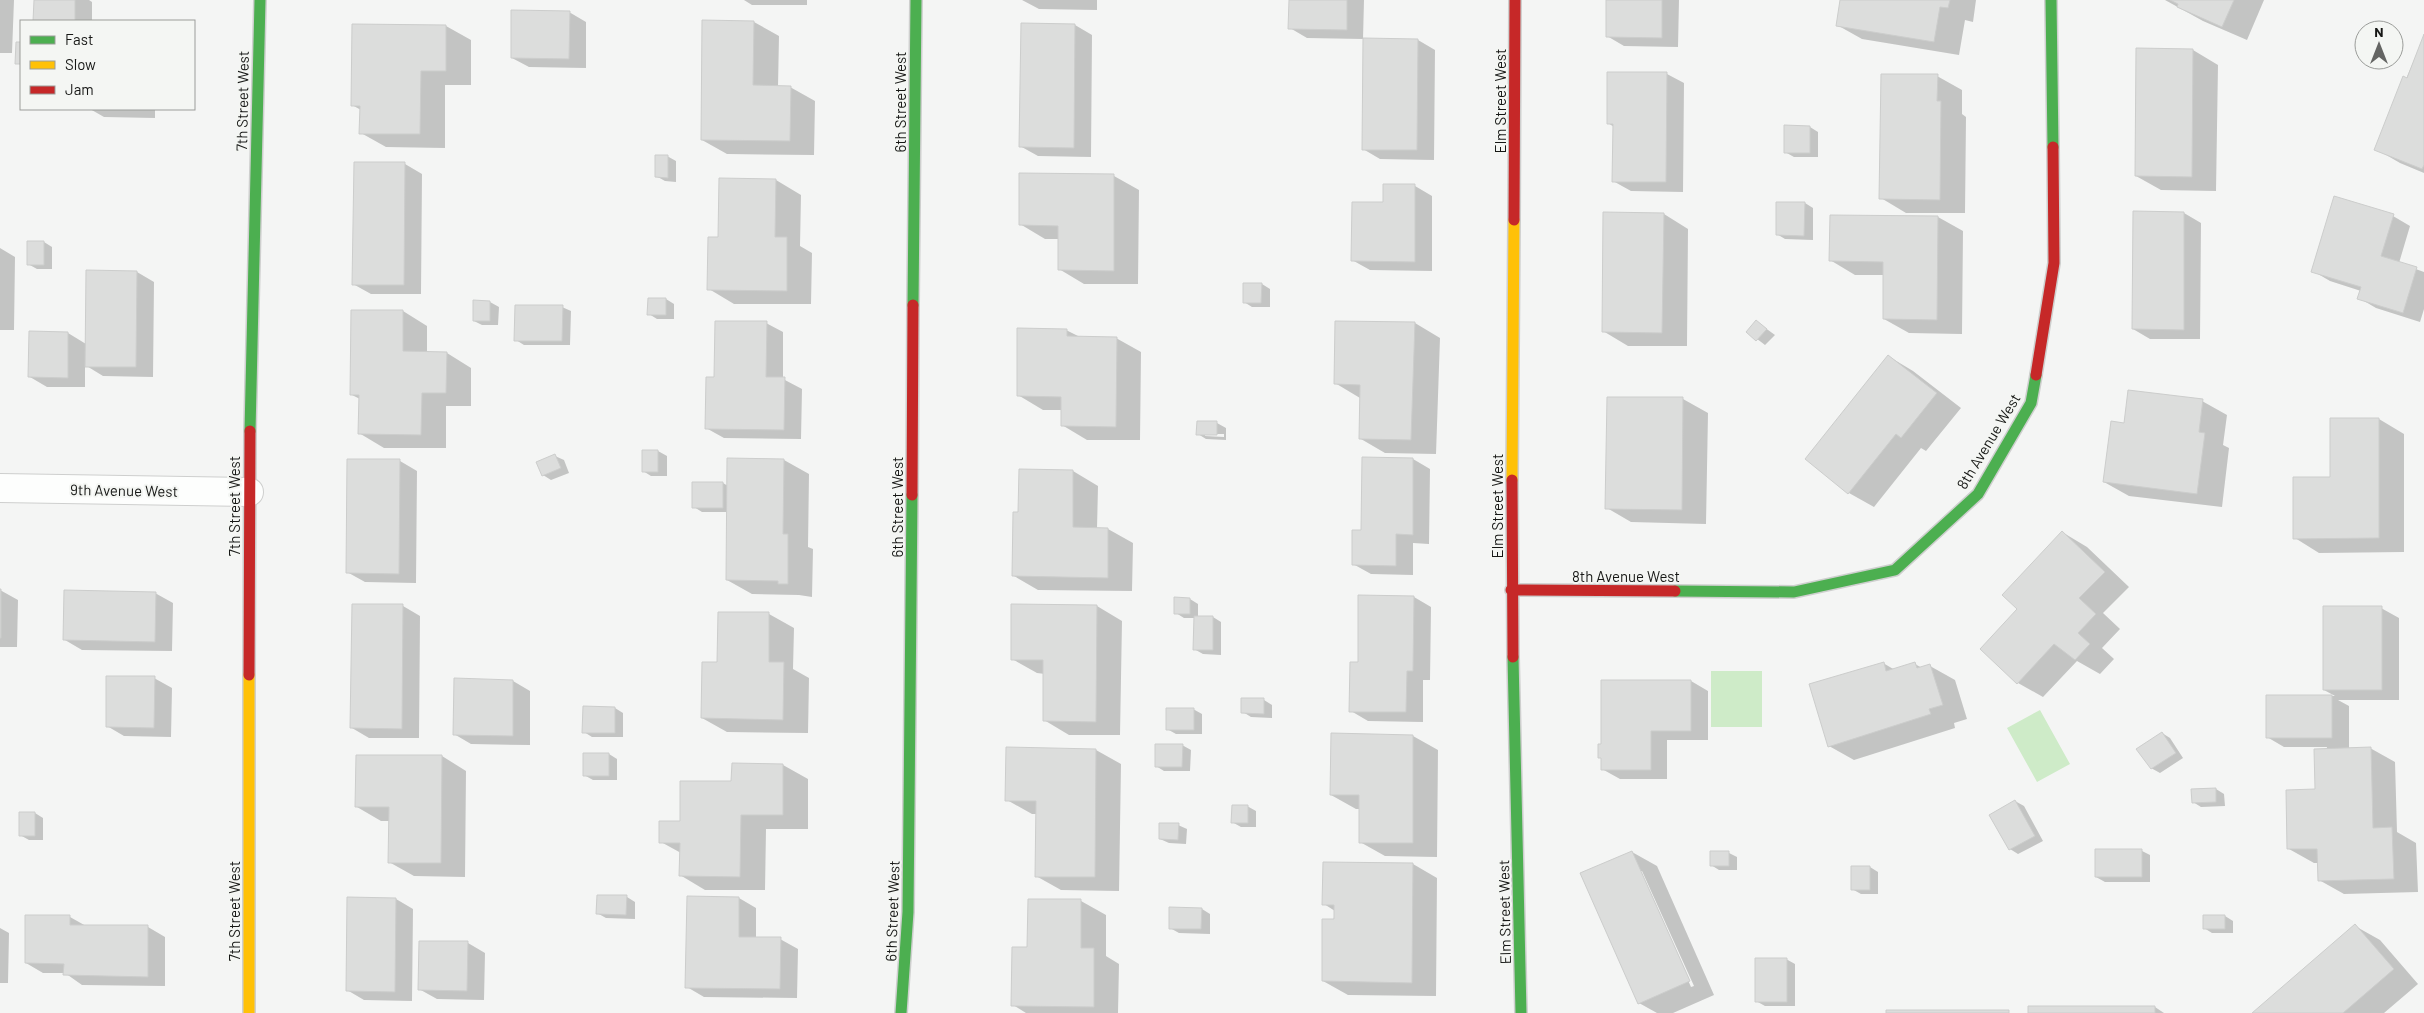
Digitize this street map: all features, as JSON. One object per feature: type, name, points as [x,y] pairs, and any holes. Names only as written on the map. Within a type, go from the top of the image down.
[{"type":"street","name":"7th Street West","points":[[250,1013],[249,492],[260,0]]},
{"type":"street","name":"6th Street West","points":[[901,1013],[908,912],[916,0]]},
{"type":"street","name":"Elm Street West","points":[[1515,0],[1511,590],[1522,1013]]},
{"type":"street","name":"8th Avenue West","points":[[1511,590],[1794,592],[1895,570],[1978,494],[2031,403],[2054,263],[2051,0]]},
{"type":"street","name":"9th Avenue West","points":[[0,488],[249,492]]},
{"type":"green space","points":[[1711,671],[1762,671],[1762,727],[1711,727]]},
{"type":"green space","points":[[2040,710],[2070,764],[2037,782],[2007,728]]},
{"type":"building","points":[[34,0],[75,0],[75,20],[33,20]]},
{"type":"building","points":[[1289,0],[1347,0],[1347,30],[1288,29]]},
{"type":"building","points":[[1606,0],[1662,0],[1662,38],[1606,37]]},
{"type":"building","points":[[1840,0],[1950,0],[1948,8],[1940,7],[1934,42],[1836,26]]},
{"type":"building","points":[[2170,0],[2234,0],[2222,27],[2177,7],[2178,4]]},
{"type":"building","points":[[511,10],[570,11],[569,59],[511,58]]},
{"type":"building","points":[[702,20],[754,21],[753,85],[791,86],[790,141],[701,140]]},
{"type":"building","points":[[1021,23],[1075,24],[1074,148],[1019,147]]},
{"type":"building","points":[[352,24],[446,25],[446,71],[421,71],[420,134],[359,134],[360,106],[351,106]]},
{"type":"building","points":[[2424,34],[2424,165],[2422,169],[2374,150],[2403,76],[2407,78]]},
{"type":"building","points":[[1363,38],[1418,39],[1417,150],[1362,150]]},
{"type":"building","points":[[16,42],[20,42],[20,64],[15,64]]},
{"type":"building","points":[[2136,48],[2193,49],[2192,177],[2135,176]]},
{"type":"building","points":[[1607,72],[1667,72],[1666,182],[1612,182],[1613,124],[1607,124]]},
{"type":"building","points":[[1881,74],[1938,74],[1937,101],[1941,101],[1940,200],[1879,199]]},
{"type":"building","points":[[1784,125],[1810,126],[1810,153],[1784,153]]},
{"type":"building","points":[[655,155],[668,155],[668,178],[655,177]]},
{"type":"building","points":[[354,162],[405,162],[404,285],[352,285]]},
{"type":"building","points":[[1019,173],[1114,174],[1114,271],[1058,270],[1058,226],[1019,225]]},
{"type":"building","points":[[719,178],[776,179],[775,237],[787,237],[787,291],[707,290],[708,237],[718,237]]},
{"type":"building","points":[[1383,184],[1415,184],[1415,262],[1351,261],[1352,202],[1383,202]]},
{"type":"building","points":[[2334,196],[2394,214],[2381,256],[2417,267],[2403,313],[2357,299],[2361,287],[2311,272]]},
{"type":"building","points":[[1776,202],[1805,202],[1804,236],[1776,235]]},
{"type":"building","points":[[2133,211],[2184,212],[2184,330],[2132,329]]},
{"type":"building","points":[[1603,212],[1664,213],[1662,333],[1602,332]]},
{"type":"building","points":[[1830,215],[1938,216],[1937,320],[1883,319],[1883,262],[1829,261]]},
{"type":"building","points":[[27,241],[44,241],[44,265],[27,265]]},
{"type":"building","points":[[86,270],[137,271],[136,367],[85,367]]},
{"type":"building","points":[[1243,283],[1262,283],[1261,303],[1243,303]]},
{"type":"building","points":[[648,298],[666,298],[666,315],[647,315]]},
{"type":"building","points":[[473,300],[490,301],[490,321],[473,321]]},
{"type":"building","points":[[515,305],[563,305],[562,341],[514,341]]},
{"type":"building","points":[[351,310],[403,310],[403,351],[447,352],[446,393],[422,393],[421,435],[358,434],[359,395],[350,395]]},
{"type":"building","points":[[1756,320],[1767,329],[1756,341],[1746,332]]},
{"type":"building","points":[[715,321],[767,321],[766,377],[785,377],[784,430],[705,429],[706,377],[714,377]]},
{"type":"building","points":[[1335,321],[1415,322],[1411,440],[1359,439],[1360,385],[1334,384]]},
{"type":"building","points":[[1017,328],[1067,329],[1067,336],[1117,337],[1116,427],[1061,426],[1061,397],[1017,396]]},
{"type":"building","points":[[29,331],[68,332],[68,378],[28,377]]},
{"type":"building","points":[[1888,355],[1937,393],[1901,438],[1896,434],[1848,494],[1805,459]]},
{"type":"building","points":[[2128,390],[2203,399],[2199,432],[2205,433],[2197,494],[2103,482],[2111,421],[2124,423]]},
{"type":"building","points":[[1607,397],[1683,397],[1682,510],[1605,509]]},
{"type":"building","points":[[2330,418],[2379,418],[2379,538],[2293,539],[2293,477],[2330,477]]},
{"type":"building","points":[[1197,421],[1217,421],[1217,435],[1196,435]]},
{"type":"building","points":[[642,450],[658,450],[658,472],[642,472]]},
{"type":"building","points":[[555,454],[561,468],[542,476],[536,462]]},
{"type":"building","points":[[1362,457],[1413,458],[1413,535],[1396,534],[1396,566],[1352,565],[1352,530],[1361,530]]},
{"type":"building","points":[[727,458],[784,459],[783,534],[788,534],[788,584],[778,584],[778,581],[726,580]]},
{"type":"building","points":[[347,459],[400,459],[399,574],[346,573]]},
{"type":"building","points":[[1019,469],[1073,470],[1073,527],[1108,528],[1108,578],[1012,576],[1013,512],[1018,512]]},
{"type":"building","points":[[692,482],[723,482],[723,508],[692,508]]},
{"type":"building","points":[[2062,531],[2105,572],[2079,598],[2096,614],[2078,633],[2090,644],[2075,660],[2054,644],[2017,684],[1980,649],[2017,609],[2002,595]]},
{"type":"building","points":[[1,589],[1,638],[0,638]]},
{"type":"building","points":[[64,590],[156,592],[155,642],[63,640]]},
{"type":"building","points":[[1358,595],[1414,596],[1413,671],[1407,671],[1406,712],[1349,712],[1350,662],[1358,662]]},
{"type":"building","points":[[1174,597],[1190,598],[1190,614],[1174,614]]},
{"type":"building","points":[[352,604],[403,604],[402,729],[350,728]]},
{"type":"building","points":[[1011,604],[1097,605],[1096,722],[1043,721],[1043,660],[1011,660]]},
{"type":"building","points":[[2323,606],[2382,606],[2382,690],[2323,690]]},
{"type":"building","points":[[718,612],[769,612],[769,662],[784,662],[783,720],[701,718],[702,662],[717,662]]},
{"type":"building","points":[[1194,616],[1213,616],[1213,650],[1193,650]]},
{"type":"building","points":[[1884,662],[1886,671],[1915,662],[1917,668],[1930,664],[1943,705],[1929,709],[1931,714],[1828,747],[1809,684]]},
{"type":"building","points":[[106,676],[155,676],[154,728],[106,727]]},
{"type":"building","points":[[454,678],[513,680],[513,736],[453,735]]},
{"type":"building","points":[[1601,680],[1691,680],[1691,731],[1651,731],[1651,770],[1601,770],[1601,758],[1598,758],[1598,744],[1601,744]]},
{"type":"building","points":[[2266,695],[2332,695],[2332,738],[2266,738]]},
{"type":"building","points":[[1241,698],[1264,698],[1264,714],[1241,713]]},
{"type":"building","points":[[583,706],[615,707],[615,733],[582,733]]},
{"type":"building","points":[[1166,708],[1194,708],[1194,730],[1166,730]]},
{"type":"building","points":[[2162,732],[2176,753],[2151,769],[2136,749]]},
{"type":"building","points":[[1331,733],[1413,735],[1413,843],[1359,843],[1359,795],[1330,795]]},
{"type":"building","points":[[1155,744],[1183,744],[1182,767],[1155,767]]},
{"type":"building","points":[[1006,747],[1096,749],[1095,877],[1035,877],[1036,801],[1005,801]]},
{"type":"building","points":[[2371,747],[2373,828],[2392,827],[2394,879],[2318,881],[2317,849],[2287,849],[2286,790],[2315,789],[2314,749]]},
{"type":"building","points":[[583,753],[609,753],[609,776],[583,776]]},
{"type":"building","points":[[356,755],[442,755],[441,863],[388,863],[389,807],[355,807]]},
{"type":"building","points":[[732,763],[783,764],[783,815],[741,815],[740,877],[679,876],[680,843],[659,843],[659,821],[680,821],[680,781],[731,781]]},
{"type":"building","points":[[2216,788],[2216,802],[2192,803],[2191,789]]},
{"type":"building","points":[[2015,800],[2035,836],[2009,850],[1989,815]]},
{"type":"building","points":[[1232,805],[1248,805],[1248,823],[1231,823]]},
{"type":"building","points":[[19,812],[35,812],[35,836],[19,836]]},
{"type":"building","points":[[1159,823],[1179,823],[1178,840],[1159,839]]},
{"type":"building","points":[[2095,849],[2142,849],[2142,877],[2095,877]]},
{"type":"building","points":[[1632,851],[1690,981],[1638,1004],[1580,873]]},
{"type":"building","points":[[1710,851],[1729,851],[1729,866],[1710,866]]},
{"type":"building","points":[[1323,862],[1413,863],[1412,983],[1322,981],[1322,919],[1334,919],[1334,905],[1322,905]]},
{"type":"building","points":[[1851,866],[1870,866],[1870,890],[1851,890]]},
{"type":"building","points":[[597,895],[627,895],[626,915],[596,914]]},
{"type":"building","points":[[687,896],[739,897],[739,937],[781,937],[780,989],[685,988]]},
{"type":"building","points":[[347,897],[396,898],[395,992],[346,991]]},
{"type":"building","points":[[1028,899],[1081,899],[1081,948],[1094,948],[1094,1007],[1011,1006],[1012,947],[1027,947]]},
{"type":"building","points":[[1169,907],[1202,908],[1201,929],[1169,929]]},
{"type":"building","points":[[25,915],[70,915],[70,925],[148,925],[148,977],[63,975],[64,964],[25,963]]},
{"type":"building","points":[[2203,915],[2225,915],[2225,929],[2203,929]]},
{"type":"building","points":[[2355,924],[2394,969],[2343,1013],[2252,1013]]},
{"type":"building","points":[[419,941],[468,941],[467,991],[418,990]]},
{"type":"building","points":[[1755,958],[1787,958],[1787,1002],[1755,1002]]},
{"type":"building","points":[[2028,1006],[2155,1006],[2155,1013],[2028,1013]]},
{"type":"building","points":[[1886,1010],[2009,1010],[2009,1013],[1886,1013]]},
{"type":"traffic: fast","points":[[250,431],[260,0]]},
{"type":"traffic: fast","points":[[913,305],[916,0]]},
{"type":"traffic: fast","points":[[2051,0],[2053,147]]},
{"type":"traffic: fast","points":[[1675,591],[1794,592],[1895,570],[1978,494],[2031,403],[2036,375]]},
{"type":"traffic: fast","points":[[901,1013],[908,912],[912,495]]},
{"type":"traffic: fast","points":[[1513,657],[1521,1013]]},
{"type":"traffic: slow","points":[[1512,480],[1514,220]]},
{"type":"traffic: slow","points":[[249,675],[249,1013]]},
{"type":"traffic: jam","points":[[1514,220],[1515,0]]},
{"type":"traffic: jam","points":[[2036,375],[2054,263],[2053,147]]},
{"type":"traffic: jam","points":[[912,495],[913,305]]},
{"type":"traffic: jam","points":[[249,675],[250,431]]},
{"type":"traffic: jam","points":[[1512,480],[1513,657]]},
{"type":"traffic: jam","points":[[1511,590],[1675,591]]}]
